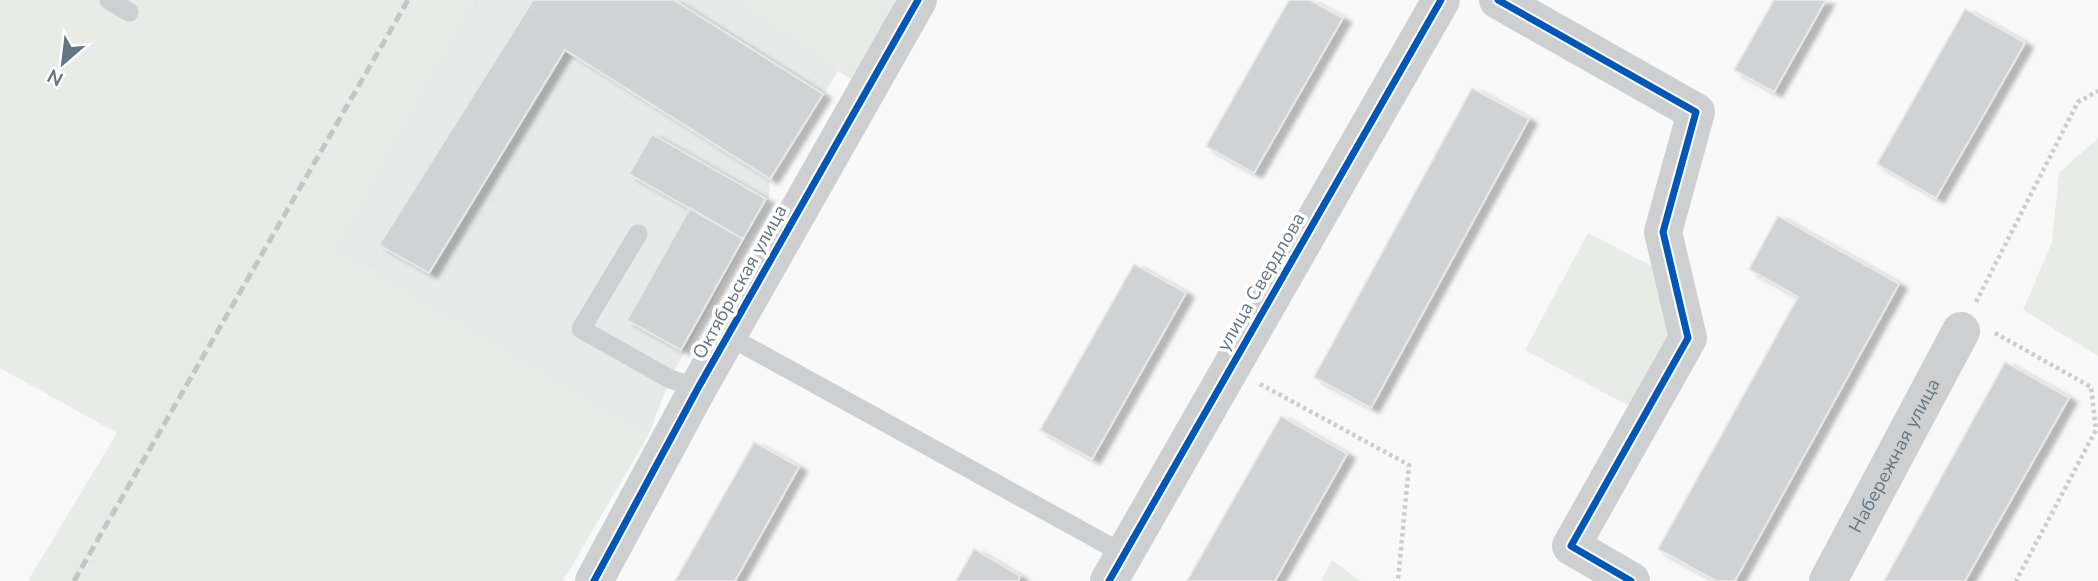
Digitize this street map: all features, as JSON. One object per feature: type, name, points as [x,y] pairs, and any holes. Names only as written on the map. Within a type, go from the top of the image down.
[{"type":"street","name":"Октябрьская улица","points":[[594,581],[698,388],[918,0]]},
{"type":"street","name":"улица Свердлова","points":[[1117,567],[1441,0]]},
{"type":"street","points":[[1498,0],[1696,112],[1663,232],[1688,338],[1571,546],[1631,581]]},
{"type":"street","name":"Набережная улица","points":[[1828,581],[1965,324]]},
{"type":"lane","points":[[108,0],[130,12]]},
{"type":"lane","points":[[638,234],[581,329],[670,379],[698,388]]},
{"type":"lane","points":[[728,336],[1117,567]]},
{"type":"path","points":[[2016,581],[2096,430],[2091,387],[1965,324],[2078,102],[2098,90]]},
{"type":"path","points":[[1230,368],[1409,465],[1398,581]]},
{"type":"shaded area","points":[[0,0],[475,0],[339,250],[649,434],[563,581],[28,581],[117,433],[0,368]]},
{"type":"shaded area","points":[[475,0],[733,0],[839,70],[770,179],[769,197],[670,379],[649,434],[338,250]]},
{"type":"shaded area","points":[[733,0],[897,0],[852,80]]},
{"type":"shaded area","points":[[2098,138],[2098,356],[2023,310],[2052,242],[2059,173]]},
{"type":"shaded area","points":[[1588,233],[1661,271],[1676,332],[1634,409],[1525,350]]},
{"type":"shaded area","points":[[1332,560],[1361,581],[1321,581]]},
{"type":"building","points":[[533,0],[674,0],[823,94],[770,179],[565,50],[429,273],[379,245]]},
{"type":"building","points":[[1289,0],[1310,0],[1343,18],[1254,173],[1206,146]]},
{"type":"building","points":[[1774,0],[1826,0],[1774,92],[1734,70]]},
{"type":"building","points":[[1965,9],[2025,43],[1936,198],[1877,164]]},
{"type":"building","points":[[1472,88],[1529,119],[1371,408],[1314,377]]},
{"type":"building","points":[[652,134],[766,199],[743,239],[629,174]]},
{"type":"building","points":[[690,208],[743,239],[681,350],[627,320]]},
{"type":"building","points":[[1778,216],[1899,284],[1735,581],[1716,581],[1658,549],[1798,297],[1749,269]]},
{"type":"building","points":[[1134,264],[1186,293],[1092,459],[1040,430]]},
{"type":"building","points":[[2005,362],[2069,398],[1965,581],[1884,581]]},
{"type":"building","points":[[1281,416],[1347,454],[1275,581],[1187,581]]},
{"type":"building","points":[[754,442],[799,467],[735,581],[675,581]]},
{"type":"building","points":[[974,549],[1020,576],[1018,581],[956,581]]},
{"type":"railway","points":[[74,581],[408,0]]},
{"type":"cycle path","points":[[594,581],[698,388],[918,0]]},
{"type":"cycle path","points":[[1109,581],[1441,0]]},
{"type":"cycle path","points":[[1498,0],[1696,112],[1663,232],[1688,338],[1571,546],[1631,581]]}]
